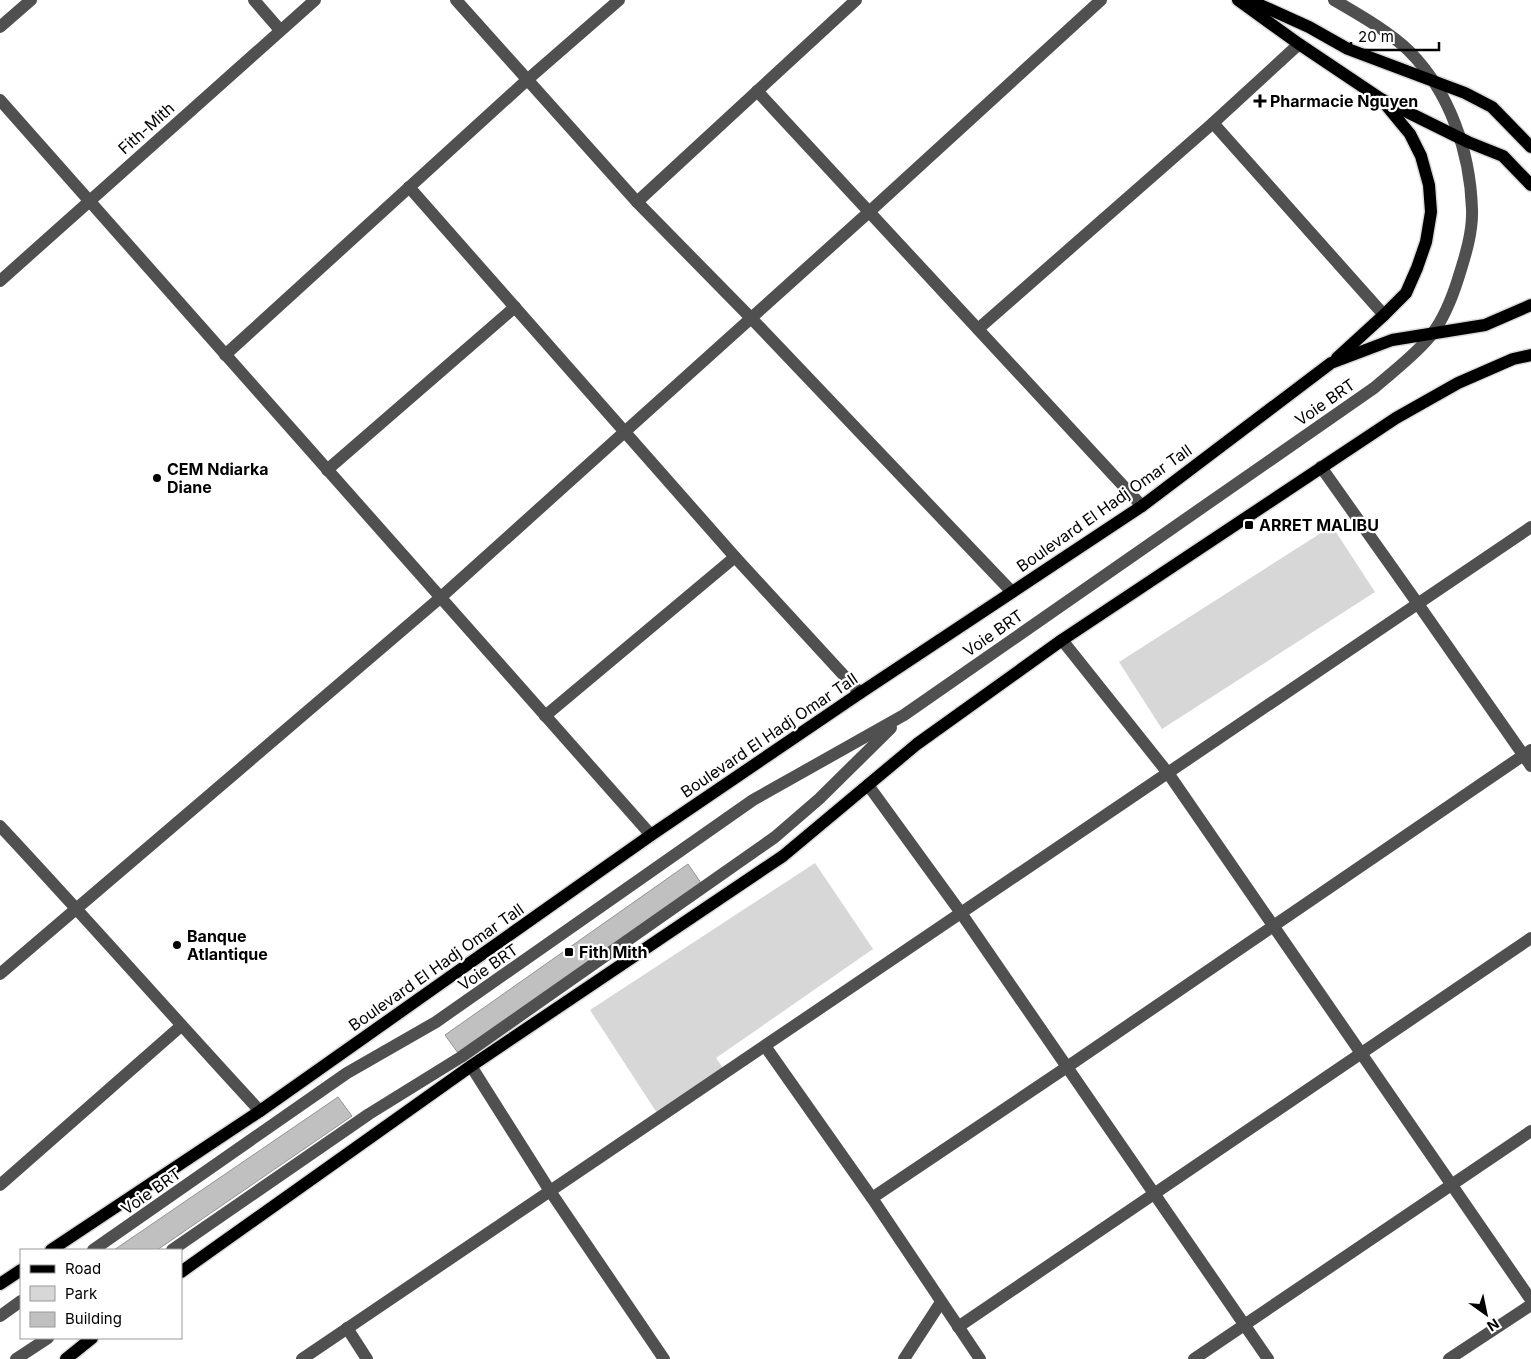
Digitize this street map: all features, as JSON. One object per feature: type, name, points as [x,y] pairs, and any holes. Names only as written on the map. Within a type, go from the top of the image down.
[{"type":"main road","points":[[1238,0],[1381,99],[1460,138],[1503,156],[1531,185]]},
{"type":"main road","points":[[1249,0],[1309,27],[1348,50],[1465,93],[1492,107],[1531,147]]},
{"type":"main road","points":[[1331,363],[1384,316],[1406,293],[1426,242],[1431,212],[1429,186],[1421,156],[1410,134],[1381,99]]},
{"type":"main road","name":"Boulevard El Hadj Omar Tall","points":[[53,1249],[260,1111],[651,834],[1142,506],[1331,363],[1392,340],[1485,325],[1531,305]]},
{"type":"main road","points":[[182,1271],[471,1066],[783,856],[917,744],[1062,640],[1396,418],[1458,383],[1514,359],[1531,355]]},
{"type":"main road","points":[[0,1284],[20,1271]]},
{"type":"main road","points":[[66,1359],[91,1339]]},
{"type":"street","points":[[0,27],[31,0]]},
{"type":"street","points":[[254,0],[280,30]]},
{"type":"street","name":"Fith-Mith","points":[[0,280],[315,0]]},
{"type":"street","points":[[456,0],[637,202],[751,318],[1012,592]]},
{"type":"street","points":[[226,355],[527,80],[619,0]]},
{"type":"street","points":[[637,202],[856,0]]},
{"type":"street","points":[[0,974],[440,598],[869,212],[1100,0]]},
{"type":"street","name":"Voie BRT","points":[[95,1249],[347,1073],[436,1022],[753,800],[904,715],[1374,388],[1401,365],[1432,334],[1452,299],[1466,255],[1472,210],[1468,174],[1460,138],[1448,104],[1435,82],[1409,50],[1367,19],[1334,0]]},
{"type":"street","points":[[978,329],[1213,123],[1299,44]]},
{"type":"street","points":[[757,91],[1142,506]]},
{"type":"street","points":[[0,100],[651,834]]},
{"type":"street","points":[[1213,123],[1384,316]]},
{"type":"street","points":[[409,187],[735,557],[860,693]]},
{"type":"street","points":[[327,470],[515,307]]},
{"type":"street","points":[[872,1198],[1528,757],[1321,467]]},
{"type":"street","points":[[302,1359],[1531,527]]},
{"type":"street","points":[[545,716],[735,557]]},
{"type":"street","points":[[1062,640],[1168,773],[1531,1300]]},
{"type":"street","name":"Voie BRT","points":[[173,1249],[370,1114],[462,1057],[775,836],[819,800],[904,715]]},
{"type":"street","points":[[868,786],[961,914],[1268,1359]]},
{"type":"street","points":[[0,826],[77,908],[181,1026],[260,1111]]},
{"type":"street","points":[[958,1327],[1531,938]]},
{"type":"street","points":[[0,1185],[181,1026]]},
{"type":"street","points":[[765,1046],[872,1198],[980,1359]]},
{"type":"street","points":[[471,1066],[550,1191],[664,1359]]},
{"type":"street","points":[[1194,1359],[1531,1131]]},
{"type":"street","points":[[0,1316],[20,1302]]},
{"type":"street","points":[[904,1359],[941,1302]]},
{"type":"street","points":[[1449,1359],[1531,1305]]},
{"type":"street","points":[[347,1328],[367,1359]]},
{"type":"street","points":[[16,1359],[46,1339]]},
{"type":"green space","points":[[1332,526],[1375,592],[1162,729],[1119,662]]},
{"type":"green space","points":[[815,863],[873,949],[716,1058],[723,1068],[657,1113],[590,1010]]},
{"type":"building","points":[[688,864],[701,883],[458,1053],[445,1035]]},
{"type":"building","points":[[338,1097],[352,1116],[158,1249],[115,1249]]},
{"type":"place","name":"Pharmacie Nguyen","points":[[1260,101]]},
{"type":"place","name":"CEM Ndiarka Diane","points":[[157,478]]},
{"type":"place","name":"ARRET MALIBU","points":[[1249,525]]},
{"type":"place","name":"Banque Atlantique","points":[[177,945]]},
{"type":"place","name":"Fith Mith","points":[[569,952]]}]
